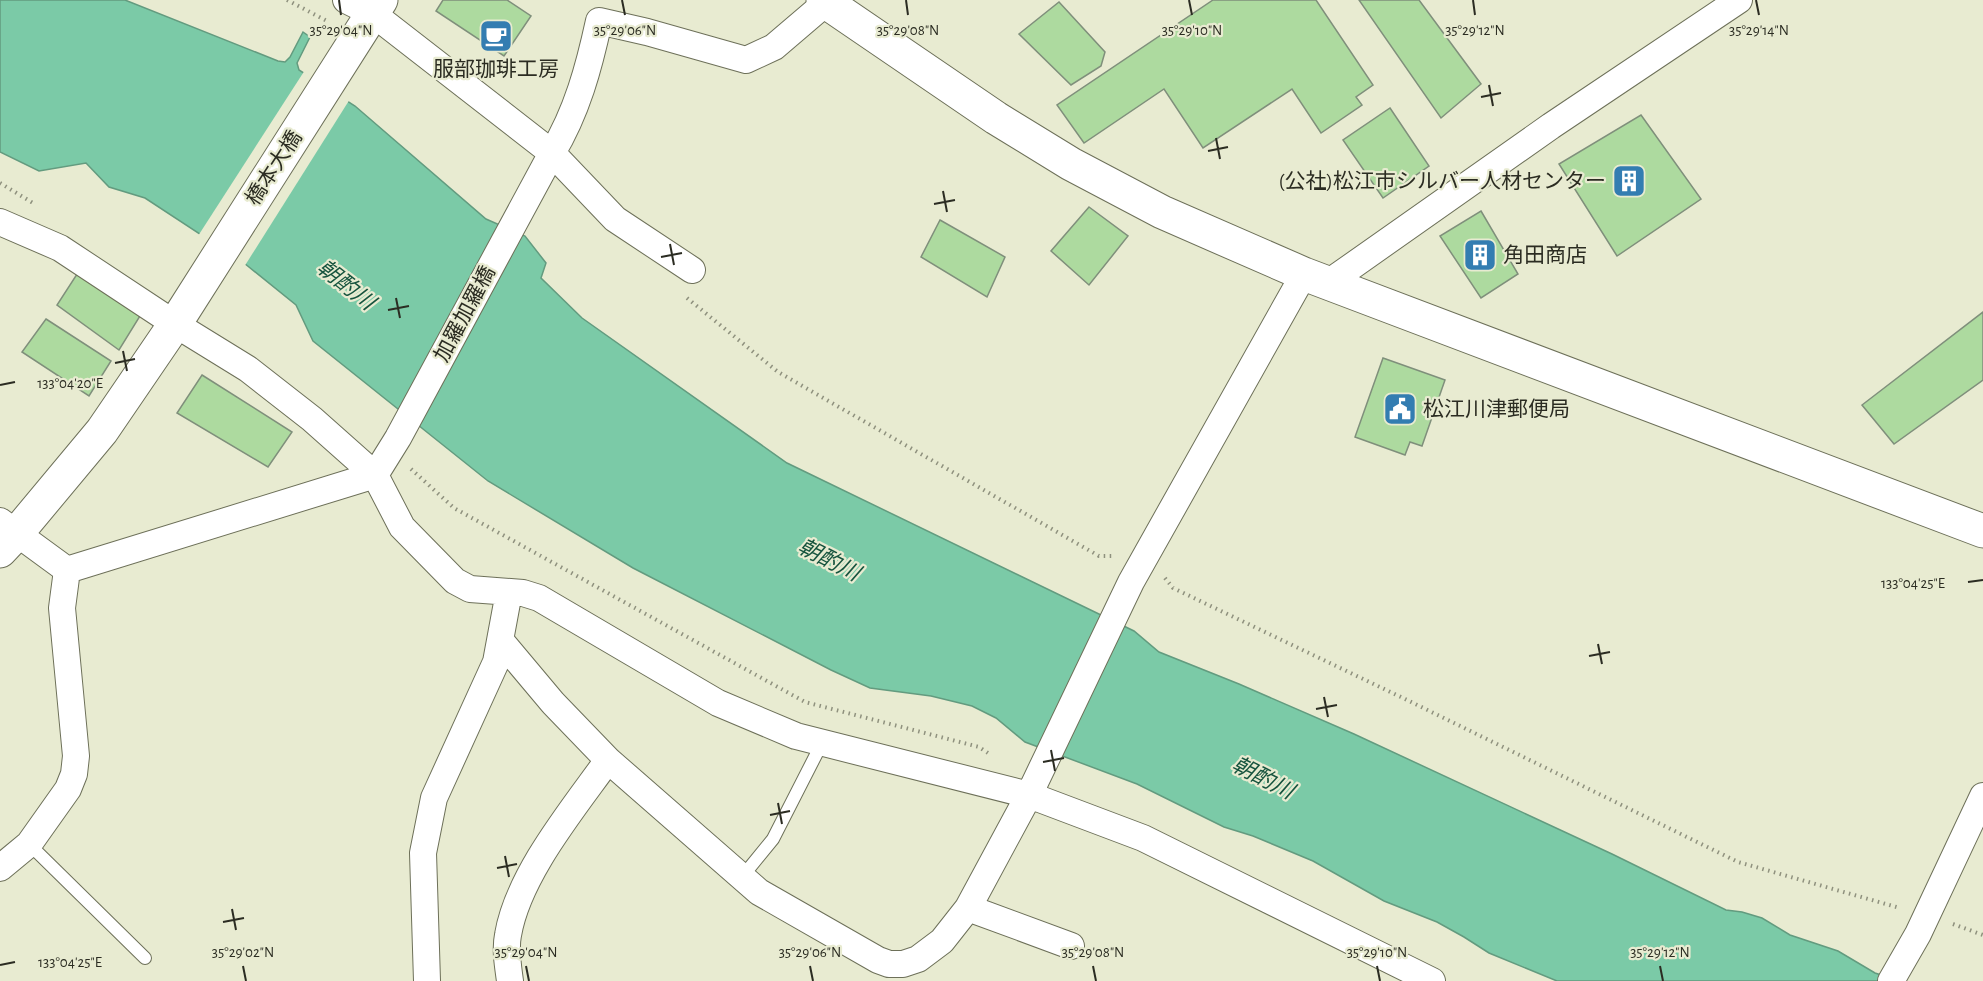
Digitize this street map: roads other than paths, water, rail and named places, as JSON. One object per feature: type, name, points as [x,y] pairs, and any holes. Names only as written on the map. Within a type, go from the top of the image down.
[{"type":"street","points":[[501,640],[554,703],[608,760],[759,892],[878,960],[890,964],[903,964],[918,959],[942,941],[968,908],[1034,785],[1145,556],[1316,278],[1551,126],[1739,0]]},
{"type":"street","points":[[826,1],[996,118],[1071,164],[1162,212],[1316,278],[1983,531]]},
{"type":"street","name":"加羅加羅橋","points":[[375,475],[565,132],[588,72],[598,21],[746,60],[774,47],[826,1]]},
{"type":"street","points":[[361,21],[552,153],[615,219],[692,270]]},
{"type":"street","name":"橋本大橋","points":[[6,535],[102,431],[175,324],[361,21]]},
{"type":"street","points":[[0,222],[60,248],[248,369],[312,419],[375,475],[402,527],[455,580],[470,589],[522,593],[539,598],[718,703],[796,736],[1034,785],[1432,981]]},
{"type":"street","points":[[6,535],[67,570],[375,475]]},
{"type":"street","points":[[0,868],[29,844],[68,789],[74,774],[76,756],[62,608],[67,570]]},
{"type":"street","points":[[427,981],[423,853],[434,798],[496,662],[508,592]]},
{"type":"street","points":[[510,981],[507,936],[517,904],[543,851],[608,760]]},
{"type":"street","points":[[1891,981],[1922,924],[1983,796]]},
{"type":"street","points":[[968,908],[1071,946]]},
{"type":"lane","points":[[742,877],[773,839],[822,743]]},
{"type":"lane","points":[[29,844],[145,958]]},
{"type":"water","name":"朝酌川","points":[[0,0],[125,0],[285,62],[303,32],[310,37],[297,63],[299,70],[355,106],[486,219],[525,236],[546,263],[541,278],[582,318],[787,463],[1134,631],[1159,652],[1354,734],[1612,854],[1726,910],[1762,918],[1790,935],[1838,951],[1875,973],[1900,981],[1557,981],[1489,953],[1437,922],[1384,901],[1313,861],[1253,836],[1224,827],[1137,784],[1025,742],[996,718],[972,706],[931,696],[870,688],[633,568],[488,481],[313,341],[296,305],[244,263],[145,198],[109,187],[86,163],[39,171],[0,152]]},
{"type":"place","name":"服部珈琲工房","points":[[496,36]]},
{"type":"place","name":"(公社)松江市シルバー人材センター","points":[[1629,181]]},
{"type":"place","name":"角田商店","points":[[1480,255]]},
{"type":"place","name":"松江川津郵便局","points":[[1400,409]]}]
